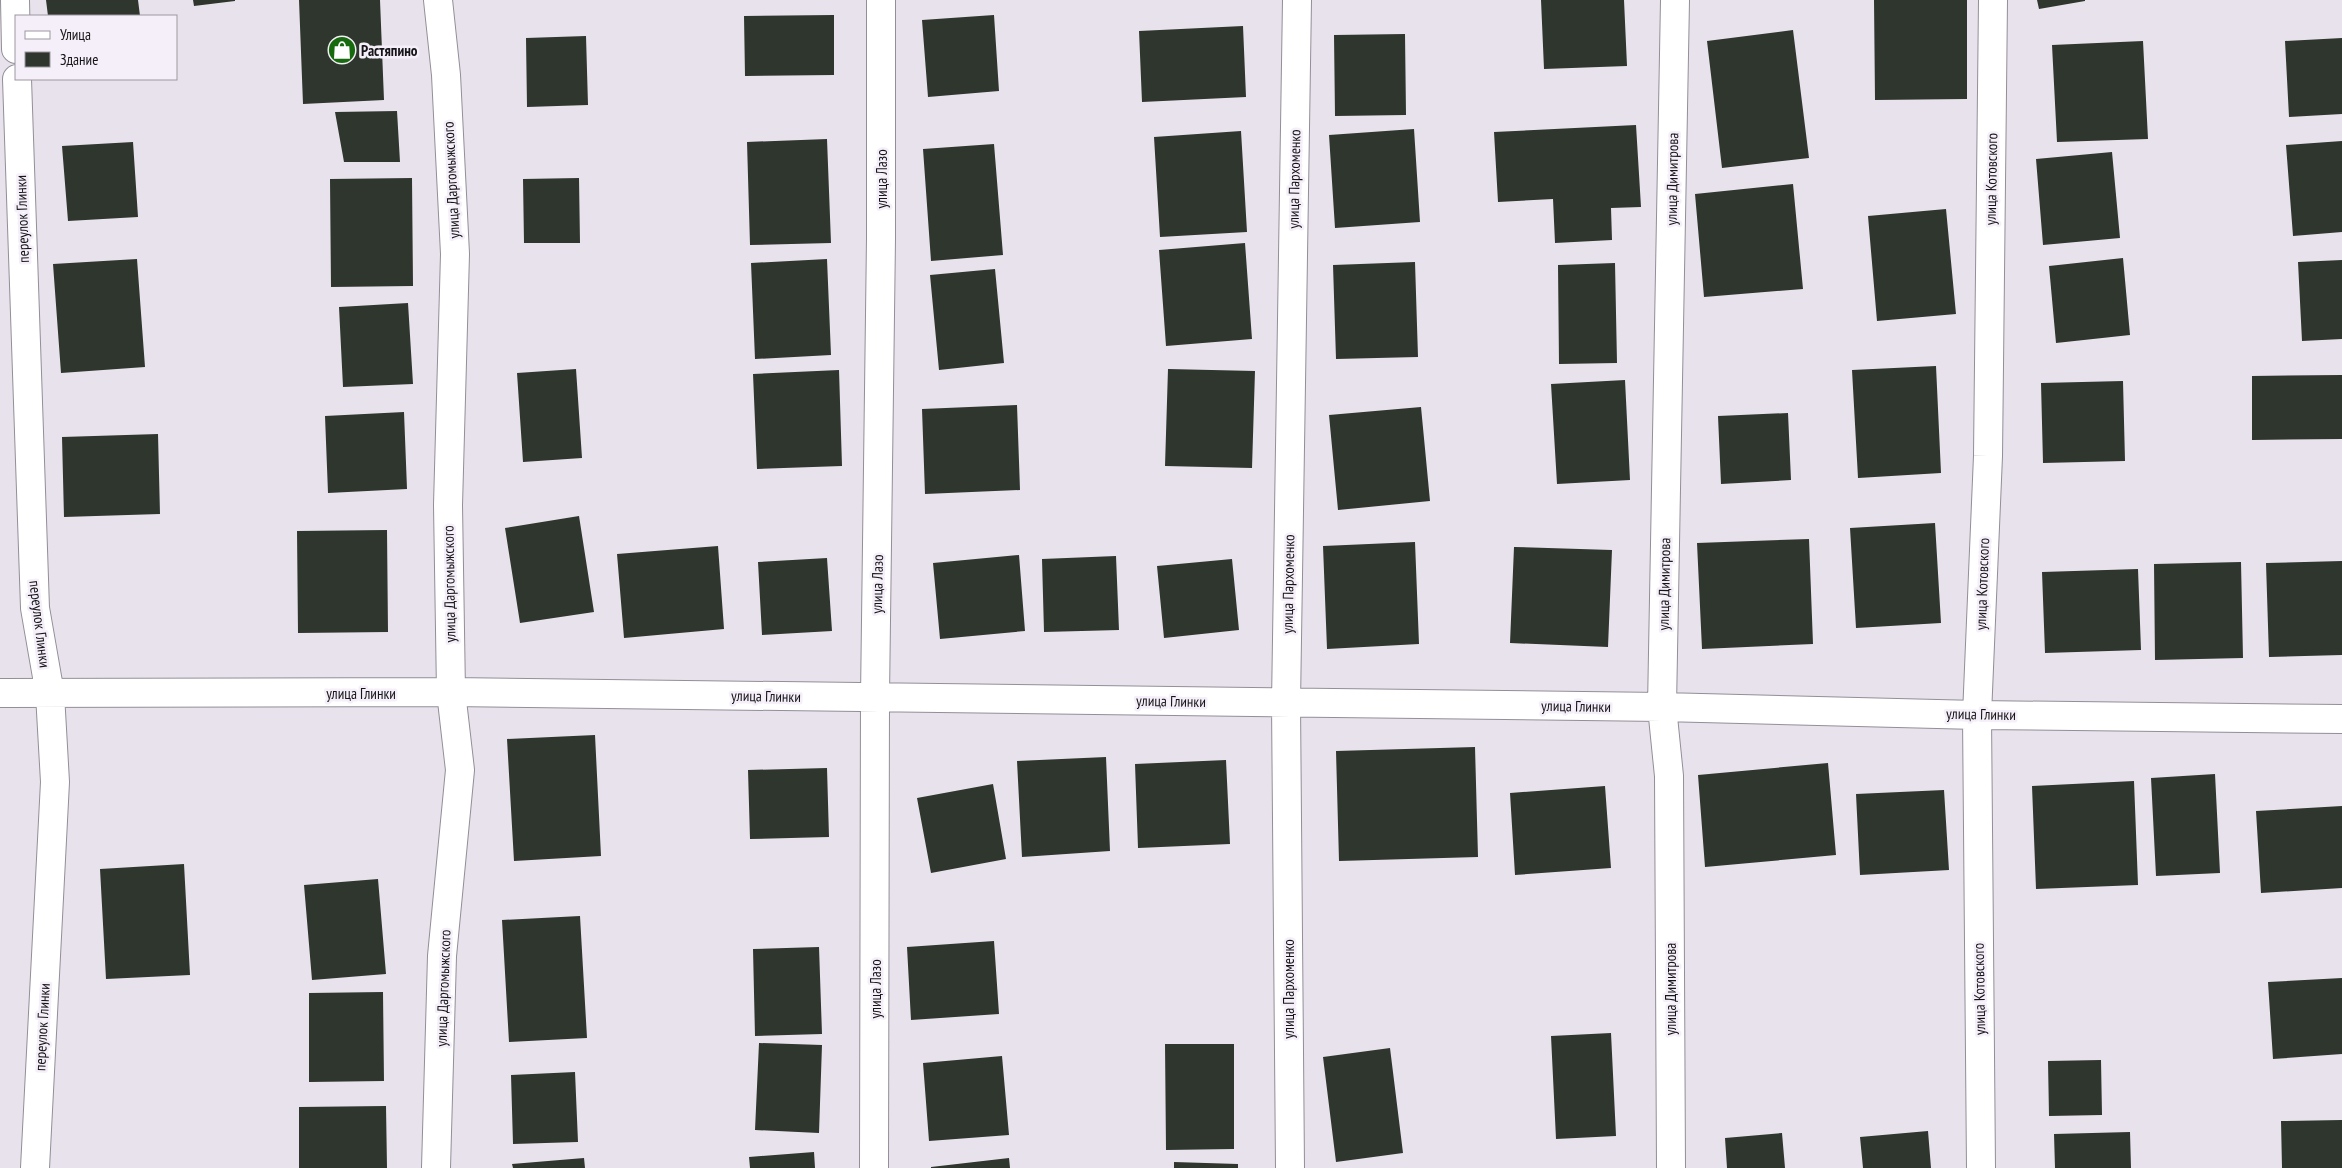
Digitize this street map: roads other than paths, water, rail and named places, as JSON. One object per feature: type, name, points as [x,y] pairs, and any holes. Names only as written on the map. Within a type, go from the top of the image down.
[{"type":"street","points":[[15,0],[15,15]]},
{"type":"street","name":"улица Даргомыжского","points":[[436,1168],[442,956],[460,770],[451,692],[448,505],[455,254],[446,75],[438,0]]},
{"type":"street","name":"улица Лазо","points":[[874,1168],[875,697],[881,238],[881,0]]},
{"type":"street","name":"улица Пархоменко","points":[[1290,1168],[1286,703],[1297,0]]},
{"type":"street","name":"улица Димитрова","points":[[1671,1168],[1669,776],[1662,707],[1675,0]]},
{"type":"street","name":"улица Котовского","points":[[1981,1168],[1977,714],[1988,456],[1993,0]]},
{"type":"street","name":"переулок Глинки","points":[[17,80],[35,608],[50,694],[55,782],[35,1168]]},
{"type":"street","name":"улица Глинки","points":[[0,693],[451,692],[1662,707],[2342,719]]},
{"type":"place","name":"Растяпино","points":[[342,50]]}]
